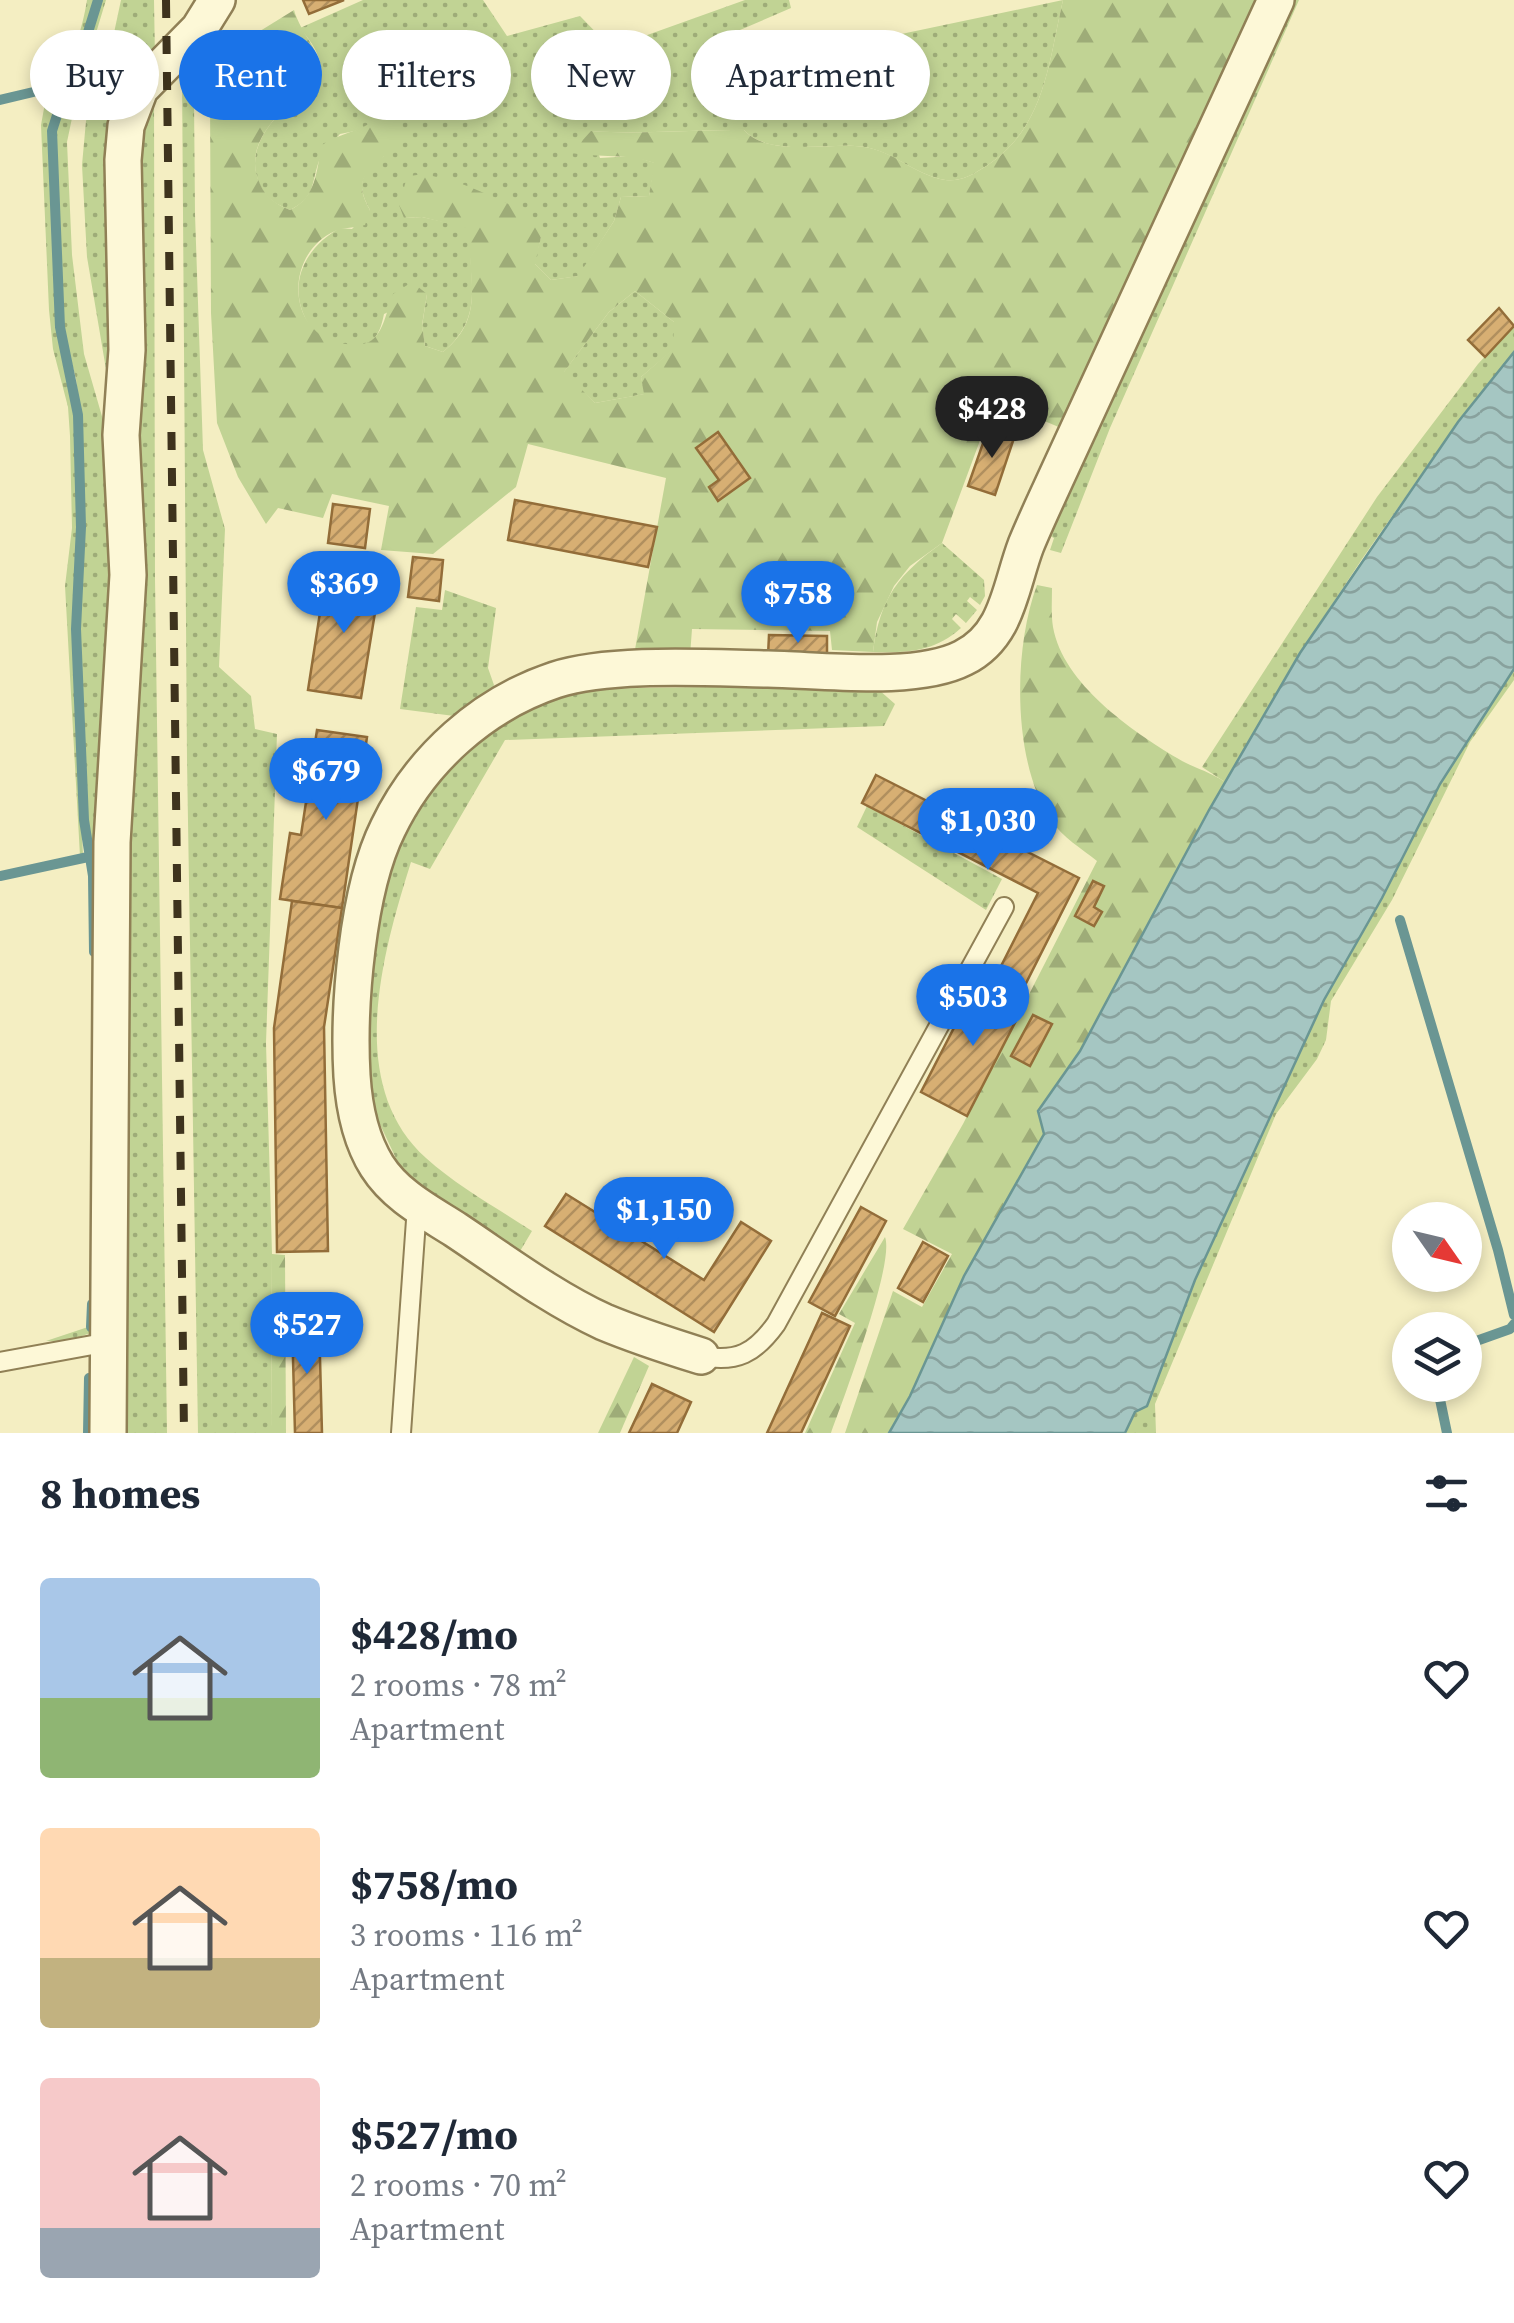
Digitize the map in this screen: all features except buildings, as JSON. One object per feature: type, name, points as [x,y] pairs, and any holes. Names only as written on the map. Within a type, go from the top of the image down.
[{"type":"street","points":[[108,1433],[112,842],[128,575],[121,436],[128,350],[124,142],[140,89],[199,29],[217,0]]},
{"type":"street","points":[[701,1356],[605,1322],[574,1306],[417,1206],[377,1166],[359,1127],[351,1065],[351,1020],[365,907],[386,830],[411,788],[449,745],[506,702],[556,680],[652,668],[938,669],[969,656],[983,645],[1002,622],[1025,548],[1276,0]]},
{"type":"lane","points":[[701,1356],[719,1360],[748,1354],[776,1324],[1004,907]]},
{"type":"lane","points":[[401,1433],[417,1206]]},
{"type":"lane","points":[[0,1362],[110,1342]]},
{"type":"green space","points":[[87,0],[96,0],[86,30],[80,30]]},
{"type":"green space","points":[[100,0],[106,0],[97,30],[92,30]]},
{"type":"green space","points":[[121,0],[154,0],[155,30],[115,30]]},
{"type":"green space","points":[[363,0],[483,0],[503,30],[342,30],[342,120],[511,120],[511,35],[580,16],[594,30],[531,30],[531,120],[671,120],[671,30],[661,30],[745,0],[789,0],[791,8],[740,30],[691,30],[691,120],[930,120],[930,30],[920,30],[1063,0],[1047,72],[1032,115],[1004,153],[963,178],[940,179],[868,148],[781,146],[754,138],[744,130],[591,131],[600,158],[633,156],[655,163],[649,196],[621,197],[614,221],[579,276],[551,280],[534,263],[541,237],[451,181],[404,218],[422,217],[471,228],[470,310],[457,338],[443,352],[425,346],[422,326],[427,294],[384,314],[376,337],[363,345],[338,344],[322,337],[311,328],[303,313],[299,285],[307,259],[327,237],[340,228],[352,229],[370,210],[363,180],[384,156],[374,122],[340,134],[325,150],[311,189],[298,205],[290,210],[265,194],[255,168],[256,152],[272,122],[322,120],[322,30],[300,28]]},
{"type":"green space","points":[[1063,0],[1263,0],[1061,428],[995,400],[942,543],[910,566],[894,586],[877,622],[873,652],[832,650],[830,631],[692,629],[690,656],[634,655],[666,478],[528,444],[516,487],[433,554],[381,550],[389,506],[332,494],[323,518],[278,508],[266,524],[238,477],[217,423],[211,313],[210,120],[274,120],[256,151],[255,167],[265,193],[290,210],[310,191],[322,145],[375,120],[391,120],[398,130],[398,139],[369,171],[362,186],[370,210],[365,225],[335,231],[318,242],[306,257],[298,294],[312,327],[326,338],[364,344],[378,333],[393,294],[412,282],[427,294],[422,325],[425,346],[443,352],[466,324],[470,310],[470,229],[422,217],[404,218],[399,205],[407,177],[435,176],[452,181],[532,215],[541,237],[535,264],[551,280],[578,276],[614,221],[621,197],[649,196],[654,163],[571,153],[591,131],[744,130],[754,138],[780,146],[868,148],[928,175],[957,180],[1004,153],[1020,135],[1041,94]],"holes":[[[635,291],[674,322],[673,349],[641,377],[644,394],[595,403],[564,372],[609,312]]]},
{"type":"green space","points":[[1288,0],[1299,0],[1110,428],[1061,553],[1050,550],[1054,538],[1048,535]]},
{"type":"green space","points":[[294,10],[303,30],[262,30]]},
{"type":"green space","points":[[42,120],[52,120],[49,132],[56,327],[75,410],[78,528],[72,631],[83,855],[80,856],[65,586],[72,528],[70,436],[49,310]]},
{"type":"green space","points":[[58,120],[72,120],[67,142],[72,255],[84,354],[114,458],[97,1331],[66,1341],[46,1341],[94,1325],[96,874],[90,857],[79,661],[78,597],[84,524],[81,419],[63,328],[55,130]]},
{"type":"green space","points":[[144,120],[117,261],[109,387],[87,257],[82,165],[86,121]]},
{"type":"green space","points":[[146,120],[154,120],[155,579],[167,1433],[117,1433],[132,170]]},
{"type":"green space","points":[[182,120],[194,120],[203,450],[225,529],[219,667],[251,696],[255,729],[277,734],[266,1043],[272,1254],[271,1433],[198,1433]]},
{"type":"green space","points":[[635,291],[674,322],[674,349],[641,377],[645,394],[595,403],[563,373],[609,312]]},
{"type":"green space","points":[[1514,325],[1514,352],[1458,422],[1362,559],[1300,653],[1225,782],[1202,767],[1377,497],[1478,364]]},
{"type":"green space","points":[[942,543],[984,580],[985,596],[980,605],[970,597],[967,601],[977,610],[966,623],[956,614],[952,619],[961,628],[941,642],[909,651],[873,652],[881,616],[894,588],[914,565]]},
{"type":"green space","points":[[1037,585],[1052,588],[1052,622],[1059,648],[1070,668],[1102,704],[1140,734],[1225,782],[1080,1051],[1038,1111],[1044,1134],[964,1276],[910,1396],[889,1433],[845,1433],[893,1291],[922,1307],[952,1254],[903,1229],[963,1124],[1097,861],[1051,820],[1029,768],[1020,705],[1021,672],[1029,611]]},
{"type":"green space","points":[[445,590],[496,608],[488,668],[494,685],[485,702],[462,717],[400,709],[416,607],[442,610]]},
{"type":"green space","points":[[1514,669],[1514,680],[1470,742],[1392,900],[1331,1001],[1326,1040],[1317,1059],[1276,1114],[1155,1404],[1156,1433],[1126,1433],[1135,1412],[1147,1405],[1195,1280],[1324,1000],[1440,784]]},
{"type":"green space","points":[[863,685],[879,690],[895,704],[884,726],[505,740],[430,869],[411,862],[382,976],[378,1056],[385,1093],[401,1128],[426,1158],[532,1231],[516,1258],[427,1198],[401,1169],[377,1118],[366,1058],[369,969],[383,878],[409,818],[450,766],[493,726],[572,689]]},
{"type":"green space","points":[[867,806],[1002,879],[986,910],[857,827]]},
{"type":"green space","points":[[885,1237],[886,1252],[875,1302],[831,1433],[805,1433],[855,1323],[839,1314]]},
{"type":"green space","points":[[272,1254],[285,1255],[286,1433],[271,1433]]},
{"type":"green space","points":[[634,1357],[649,1366],[620,1433],[598,1433]]},
{"type":"water","points":[[1514,352],[1514,669],[1440,784],[1324,1000],[1195,1280],[1147,1406],[1135,1412],[1125,1433],[889,1433],[910,1396],[964,1276],[1044,1134],[1038,1111],[1080,1051],[1209,810],[1300,653],[1458,422]]},
{"type":"waterway","points":[[94,952],[93,876],[84,820],[76,629],[81,527],[78,415],[60,327],[52,131],[98,0]]},
{"type":"waterway","points":[[0,100],[30,93]]},
{"type":"waterway","points":[[0,876],[88,857]]},
{"type":"waterway","points":[[1400,920],[1514,1315]]},
{"type":"waterway","points":[[91,1327],[92,1304]]},
{"type":"waterway","points":[[1482,1339],[1514,1324]]},
{"type":"waterway","points":[[88,1433],[89,1378]]},
{"type":"waterway","points":[[1441,1402],[1447,1433]]},
{"type":"railway","points":[[166,0],[184,1433]]}]
